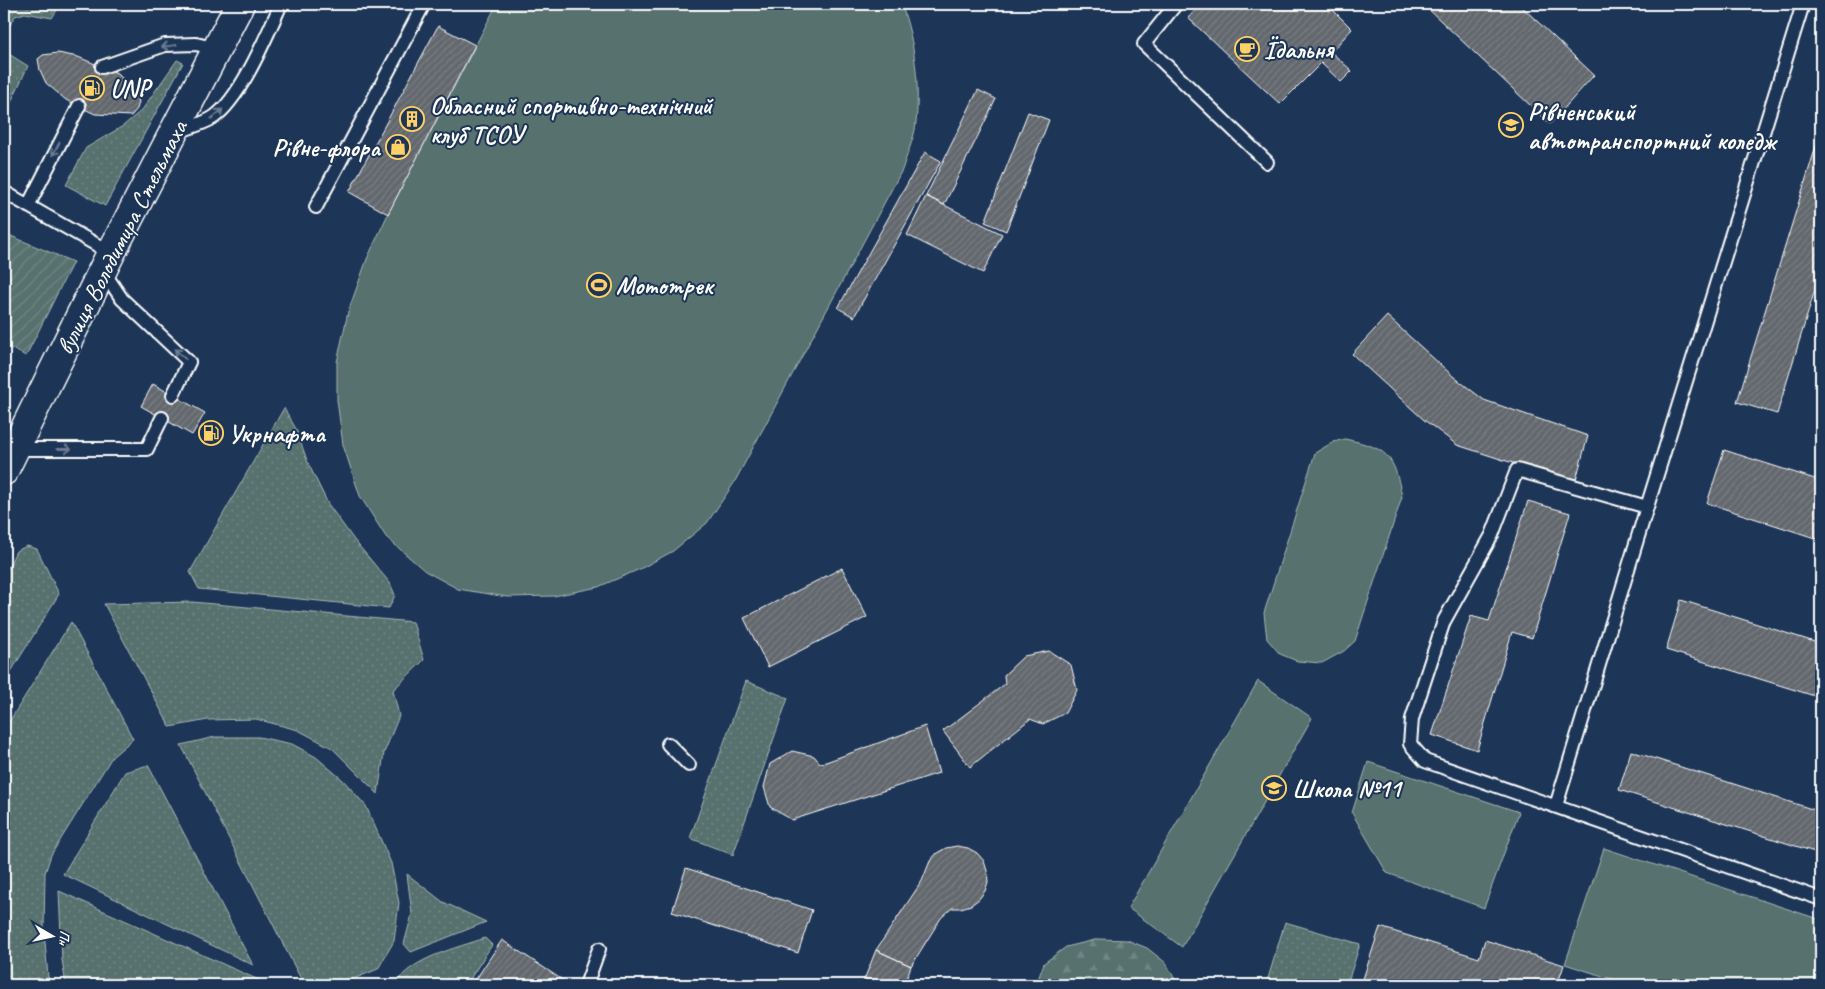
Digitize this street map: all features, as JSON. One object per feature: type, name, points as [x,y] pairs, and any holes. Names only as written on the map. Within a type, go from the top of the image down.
[{"type":"main road","name":"вулиця Володимира Стельмаха","points":[[9,460],[107,262],[240,4]]},
{"type":"lane","points":[[173,134],[214,118],[232,100],[260,50],[281,4]]},
{"type":"lane","points":[[316,207],[424,4]]},
{"type":"lane","points":[[1176,4],[1144,44],[1267,162]]},
{"type":"lane","points":[[1556,806],[1803,4]]},
{"type":"lane","points":[[102,67],[165,45],[196,44],[217,49]]},
{"type":"lane","points":[[28,206],[79,106]]},
{"type":"lane","points":[[4,192],[28,206],[107,262],[122,299],[189,362],[173,395]]},
{"type":"lane","points":[[9,460],[147,449],[162,418]]},
{"type":"lane","points":[[1647,507],[1517,470],[1492,535],[1444,621],[1412,719],[1410,744],[1426,761],[1821,899]]},
{"type":"lane","points":[[668,744],[689,765]]},
{"type":"lane","points":[[586,985],[599,949]]},
{"type":"green space","points":[[4,4],[61,4],[52,18],[25,13],[15,16],[4,36]]},
{"type":"green space","name":"Мототрек","points":[[497,4],[901,4],[910,33],[916,66],[917,115],[915,130],[902,170],[734,483],[707,523],[673,551],[640,569],[598,587],[554,596],[507,597],[458,589],[425,571],[386,537],[360,496],[343,445],[337,400],[337,362],[348,312],[367,259],[388,214]]},
{"type":"green space","points":[[4,51],[28,66],[4,117]]},
{"type":"green space","points":[[177,60],[183,63],[105,206],[66,185],[86,148],[123,126],[142,110]]},
{"type":"green space","points":[[4,233],[73,262],[26,356],[4,345]]},
{"type":"green space","points":[[284,408],[296,429],[308,463],[328,504],[354,540],[390,583],[395,595],[389,608],[199,589],[190,572]]},
{"type":"green space","points":[[1345,439],[1371,446],[1387,456],[1396,471],[1402,497],[1355,641],[1344,651],[1322,663],[1297,661],[1280,654],[1267,639],[1264,613],[1315,453],[1333,442]]},
{"type":"green space","points":[[27,546],[37,549],[59,594],[4,683],[4,576],[16,551]]},
{"type":"green space","points":[[192,602],[413,622],[424,660],[393,690],[399,716],[384,753],[378,794],[332,748],[298,730],[256,719],[208,720],[170,727],[104,604]]},
{"type":"green space","points":[[71,622],[133,739],[112,757],[51,855],[45,873],[44,930],[48,977],[51,985],[4,985],[4,730]]},
{"type":"green space","points":[[746,681],[788,698],[733,855],[690,838]]},
{"type":"green space","points":[[1258,681],[1312,718],[1182,947],[1128,908]]},
{"type":"green space","points":[[215,737],[259,737],[292,744],[316,757],[343,780],[366,806],[391,863],[399,903],[394,941],[378,969],[339,985],[304,985],[181,745]]},
{"type":"green space","points":[[1368,762],[1519,812],[1484,908],[1387,873],[1352,813]]},
{"type":"green space","points":[[148,765],[253,965],[63,874],[125,772]]},
{"type":"green space","points":[[1604,848],[1821,920],[1821,985],[1631,985],[1565,964]]},
{"type":"green space","points":[[407,874],[443,902],[486,922],[411,952],[404,944],[412,914]]},
{"type":"green space","points":[[59,891],[261,981],[263,985],[66,985],[62,960]]},
{"type":"green space","points":[[1285,922],[1360,944],[1347,985],[1266,985]]},
{"type":"green space","points":[[485,938],[492,945],[466,985],[395,985],[411,968],[423,961],[448,950]]},
{"type":"green space","points":[[1099,939],[1127,940],[1147,948],[1166,963],[1178,985],[1036,985],[1044,963],[1066,947]]},
{"type":"building","points":[[1201,4],[1327,4],[1352,29],[1331,52],[1352,71],[1341,82],[1321,63],[1280,104],[1188,18]]},
{"type":"building","points":[[1423,4],[1519,4],[1594,75],[1550,124]]},
{"type":"building","name":"Обласний спортивно-технічний клуб ТСОУ","points":[[438,26],[475,45],[388,214],[349,192]]},
{"type":"building","name":"UNP","points":[[58,53],[78,57],[117,73],[136,92],[139,102],[137,109],[131,116],[95,114],[66,100],[46,83],[40,70],[38,59],[43,55]]},
{"type":"building","points":[[978,90],[996,99],[944,205],[926,196]]},
{"type":"building","points":[[1028,112],[1049,120],[1006,231],[985,222]]},
{"type":"building","points":[[1821,130],[1821,270],[1777,414],[1737,402]]},
{"type":"building","points":[[925,152],[941,161],[854,317],[838,308]]},
{"type":"building","points":[[926,196],[1002,234],[983,273],[907,235]]},
{"type":"building","points":[[1387,316],[1454,377],[1484,400],[1588,436],[1575,483],[1457,445],[1423,419],[1352,354]]},
{"type":"building","points":[[153,384],[205,413],[192,435],[141,406]]},
{"type":"building","points":[[1724,450],[1821,481],[1821,540],[1707,503]]},
{"type":"building","points":[[1528,501],[1570,513],[1532,638],[1512,632],[1477,750],[1432,735],[1471,616],[1489,621]]},
{"type":"building","points":[[842,568],[867,617],[768,667],[744,618]]},
{"type":"building","points":[[1681,600],[1821,644],[1821,698],[1666,650]]},
{"type":"building","points":[[1049,651],[1071,665],[1077,690],[1065,713],[1043,724],[1030,719],[970,767],[943,731],[1005,684],[1004,675],[1024,656]]},
{"type":"building","points":[[925,726],[939,773],[792,820],[770,807],[764,787],[770,764],[792,751],[814,756],[820,763],[826,762]]},
{"type":"building","points":[[1631,751],[1821,812],[1821,854],[1619,790]]},
{"type":"building","points":[[957,846],[968,848],[977,853],[984,861],[988,882],[985,891],[979,899],[971,905],[952,908],[941,918],[911,966],[876,950],[922,881],[930,861],[937,853],[946,848]]},
{"type":"building","points":[[686,868],[812,910],[798,953],[672,912]]},
{"type":"building","points":[[1380,927],[1479,958],[1485,940],[1564,965],[1559,980],[1576,985],[1361,985]]},
{"type":"building","points":[[502,940],[570,985],[472,985]]},
{"type":"building","points":[[876,950],[911,966],[904,985],[862,985]]},
{"type":"place","name":"Їдальня","points":[[1247,49]]},
{"type":"place","name":"UNP","points":[[92,88]]},
{"type":"place","name":"Обласний спортивно-технічний клуб ТСОУ","points":[[412,119]]},
{"type":"place","name":"Рівненський автотранспортний коледж","points":[[1511,125]]},
{"type":"place","name":"Рівне-флора","points":[[398,147]]},
{"type":"place","name":"Мототрек","points":[[599,285]]},
{"type":"place","name":"Укрнафта","points":[[211,433]]},
{"type":"place","name":"Школа №11","points":[[1274,788]]}]
